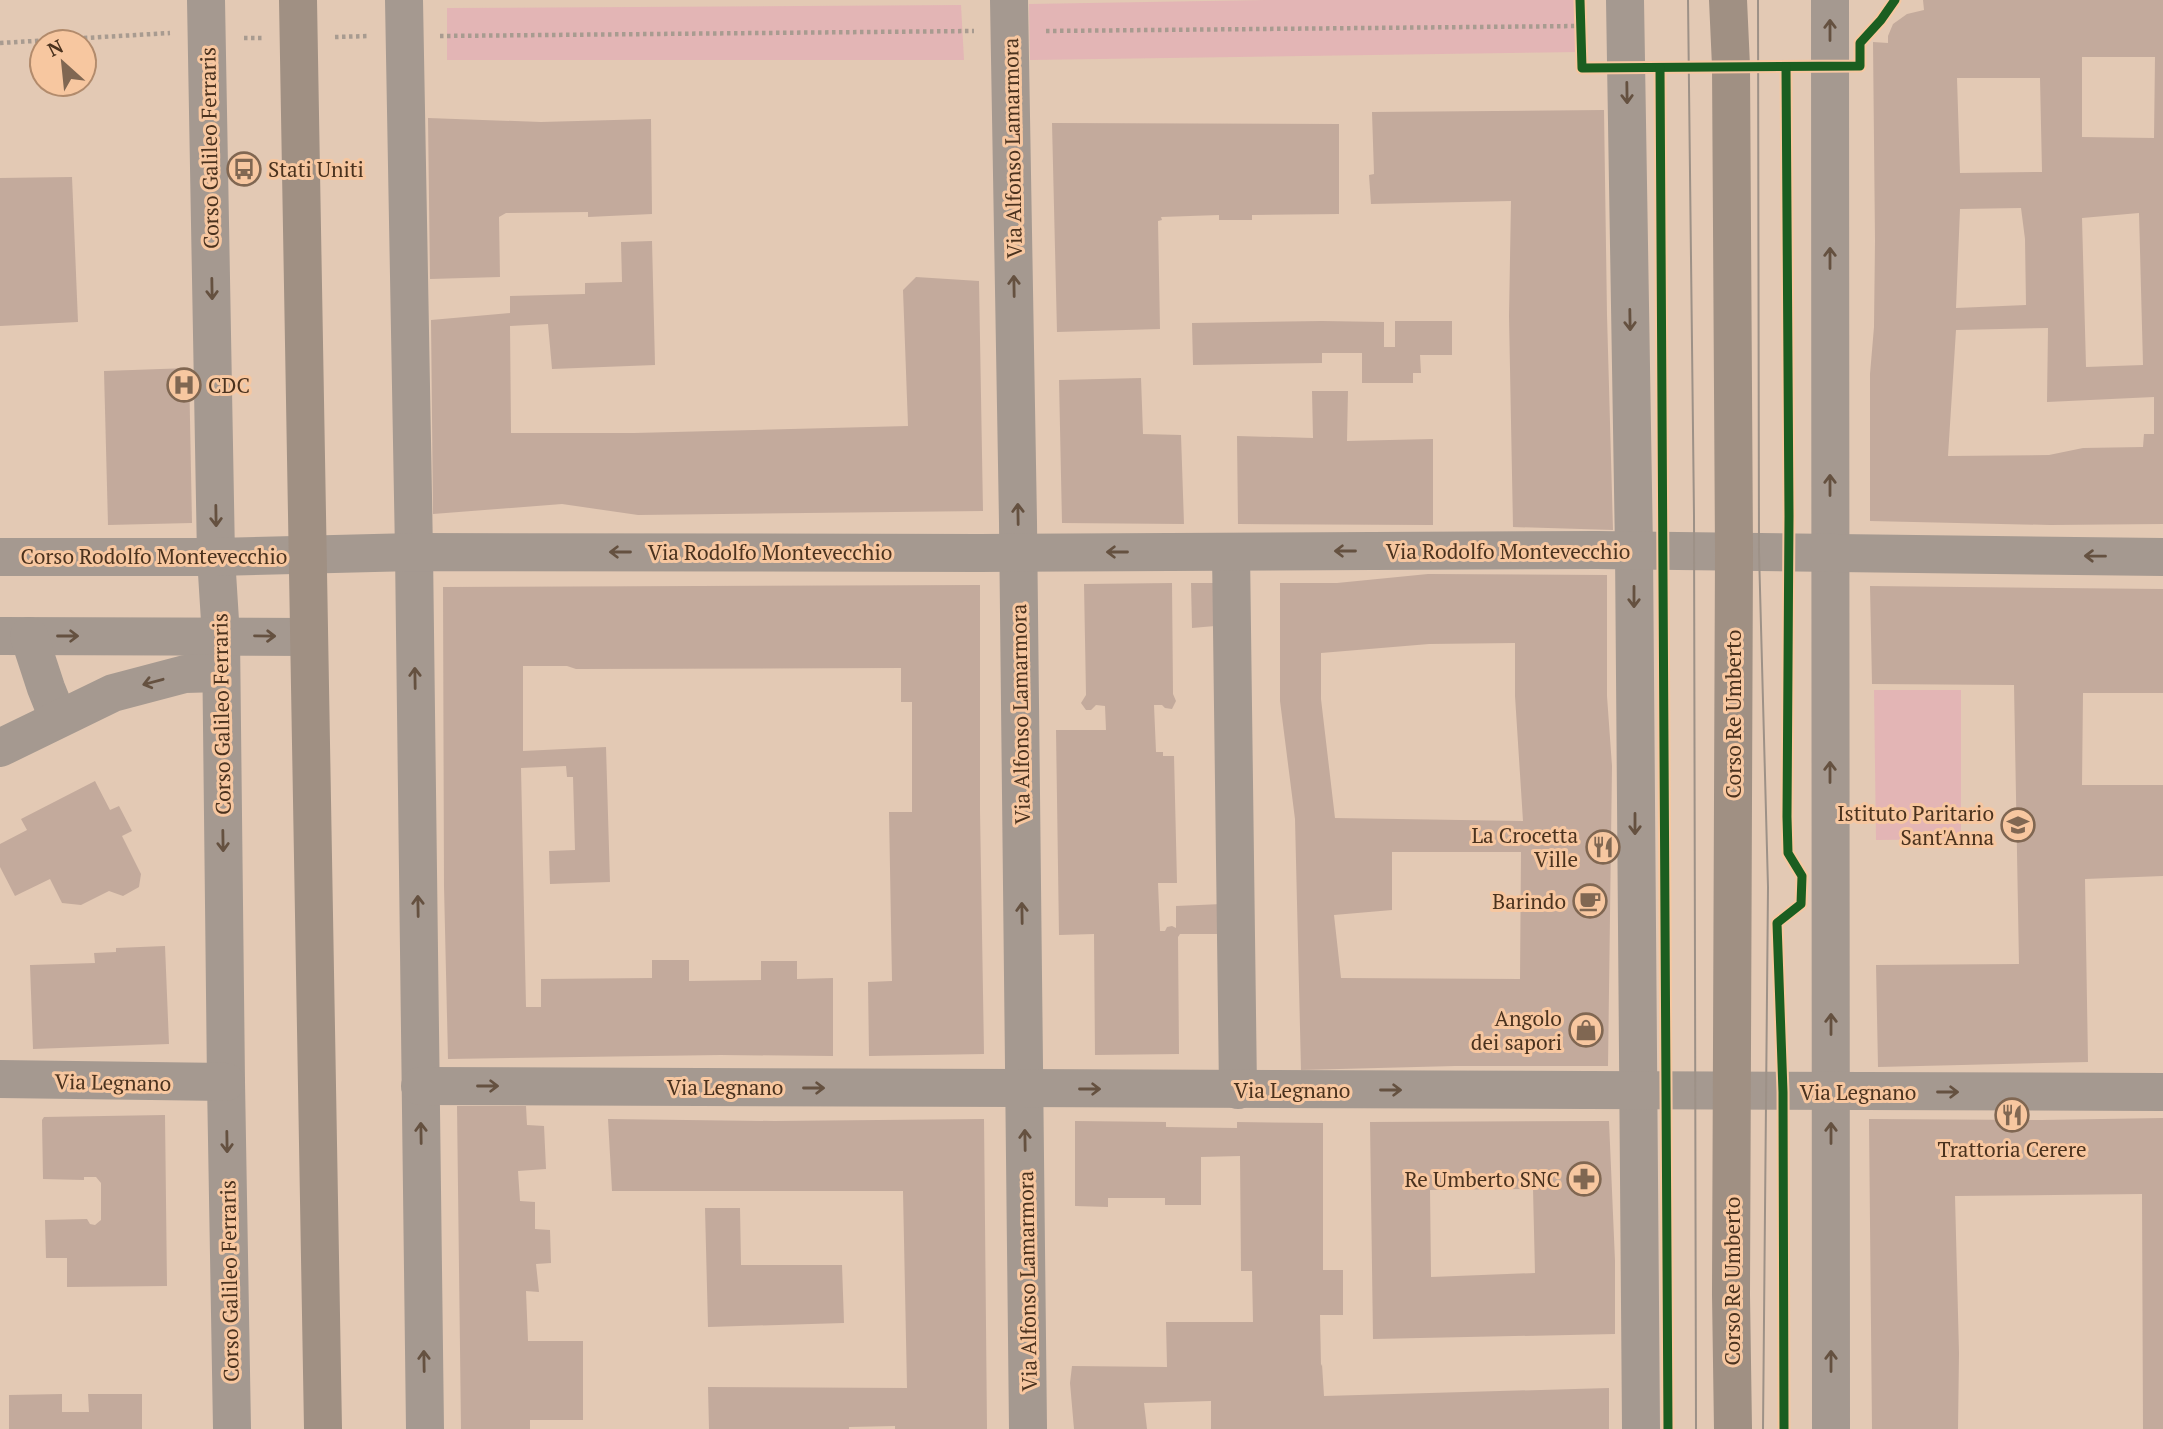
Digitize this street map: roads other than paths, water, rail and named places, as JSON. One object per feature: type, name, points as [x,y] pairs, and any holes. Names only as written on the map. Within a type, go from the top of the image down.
[{"type":"main road","points":[[298,0],[323,1429]]},
{"type":"main road","name":"Corso Re Umberto","points":[[1728,0],[1731,66],[1734,552],[1731,1295],[1733,1429]]},
{"type":"street","name":"Corso Galileo Ferraris","points":[[206,0],[216,558],[221,655],[232,1429]]},
{"type":"street","points":[[404,0],[425,1429]]},
{"type":"street","name":"Via Alfonso Lamarmora","points":[[1009,0],[1028,1429]]},
{"type":"street","points":[[1625,0],[1634,550],[1641,1429]]},
{"type":"street","points":[[1830,0],[1831,1429]]},
{"type":"street","name":"Via Rodolfo Montevecchio","points":[[308,555],[414,552],[1634,550],[2163,557]]},
{"type":"street","points":[[1231,552],[1238,1090]]},
{"type":"street","name":"Corso Rodolfo Montevecchio","points":[[0,557],[216,558],[308,555]]},
{"type":"street","points":[[14,636],[221,655]]},
{"type":"street","points":[[14,636],[46,688],[58,718]]},
{"type":"street","points":[[0,748],[113,692],[185,674],[221,655],[309,636]]},
{"type":"street","name":"Via Legnano","points":[[0,1079],[226,1083]]},
{"type":"street","name":"Via Legnano","points":[[420,1086],[2163,1092]]},
{"type":"tram line","points":[[1688,0],[1694,516],[1696,1429]]},
{"type":"tram line","points":[[1758,0],[1759,552],[1768,887],[1763,1429]]},
{"type":"place","name":"Stati Uniti","points":[[244,169]]},
{"type":"place","name":"CDC","points":[[184,385]]},
{"type":"place","name":"Istituto Paritario Sant'Anna","points":[[2018,825]]},
{"type":"place","name":"La Crocetta Ville","points":[[1603,847]]},
{"type":"place","name":"Barindo","points":[[1590,901]]},
{"type":"place","name":"Angolo dei sapori","points":[[1586,1030]]},
{"type":"place","name":"Trattoria Cerere","points":[[2012,1115]]},
{"type":"place","name":"Re Umberto SNC","points":[[1584,1179]]}]
